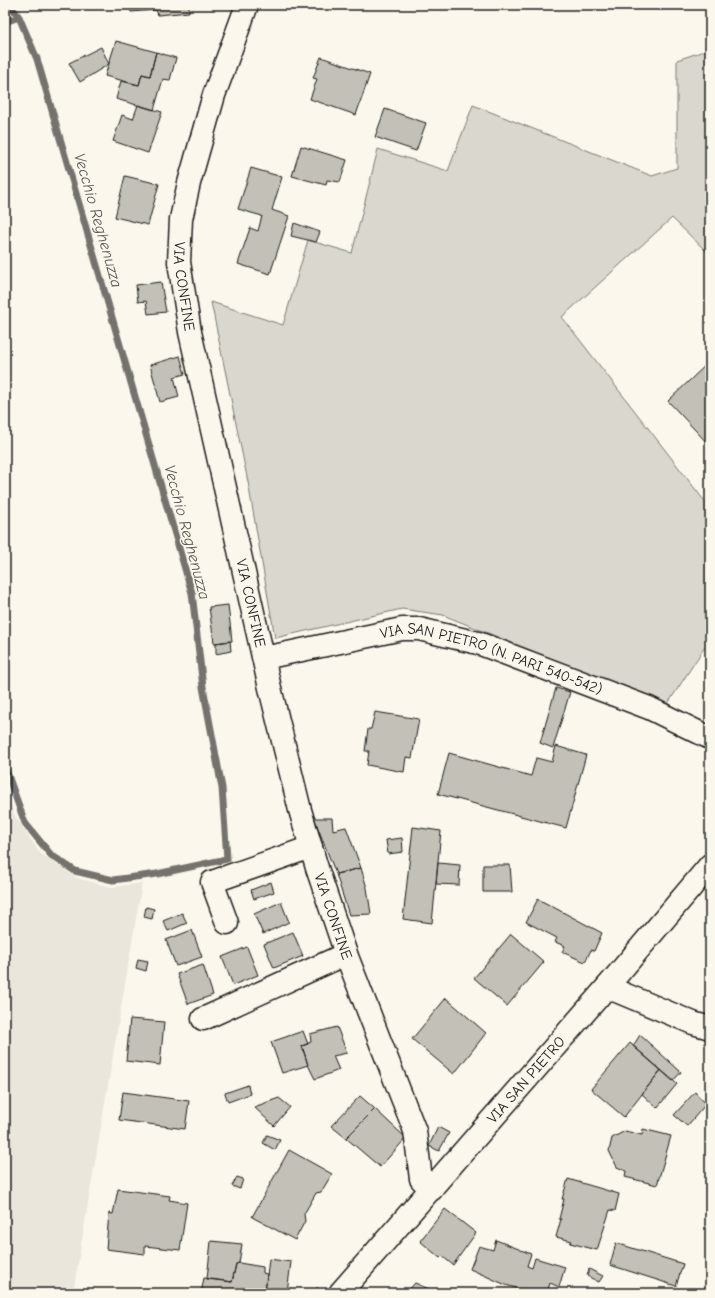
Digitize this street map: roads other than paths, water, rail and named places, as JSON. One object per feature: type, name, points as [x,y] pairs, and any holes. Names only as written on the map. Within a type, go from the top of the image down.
[{"type":"street","name":"VIA CONFINE","points":[[248,5],[214,95],[189,183],[181,219],[179,262],[190,332],[300,810],[317,868],[346,954],[415,1131],[421,1180],[432,1189]]},
{"type":"street","name":"VIA SAN PIETRO (N. PARI 540-542)","points":[[264,658],[402,629],[418,629],[478,643],[649,708],[710,738]]},
{"type":"street","points":[[227,923],[212,882],[311,847]]},
{"type":"street","name":"VIA SAN PIETRO","points":[[340,1293],[607,987],[710,865]]},
{"type":"street","points":[[203,1019],[346,954]]},
{"type":"street","points":[[607,987],[693,1023],[710,1028]]},
{"type":"waterway","name":"Vecchio Reghenuzza","points":[[5,22],[19,17],[10,5]]},
{"type":"waterway","name":"Vecchio Reghenuzza","points":[[5,767],[25,823],[51,855],[75,871],[113,880],[157,874],[227,859],[222,788],[203,687],[192,593],[37,59],[19,17]]}]
